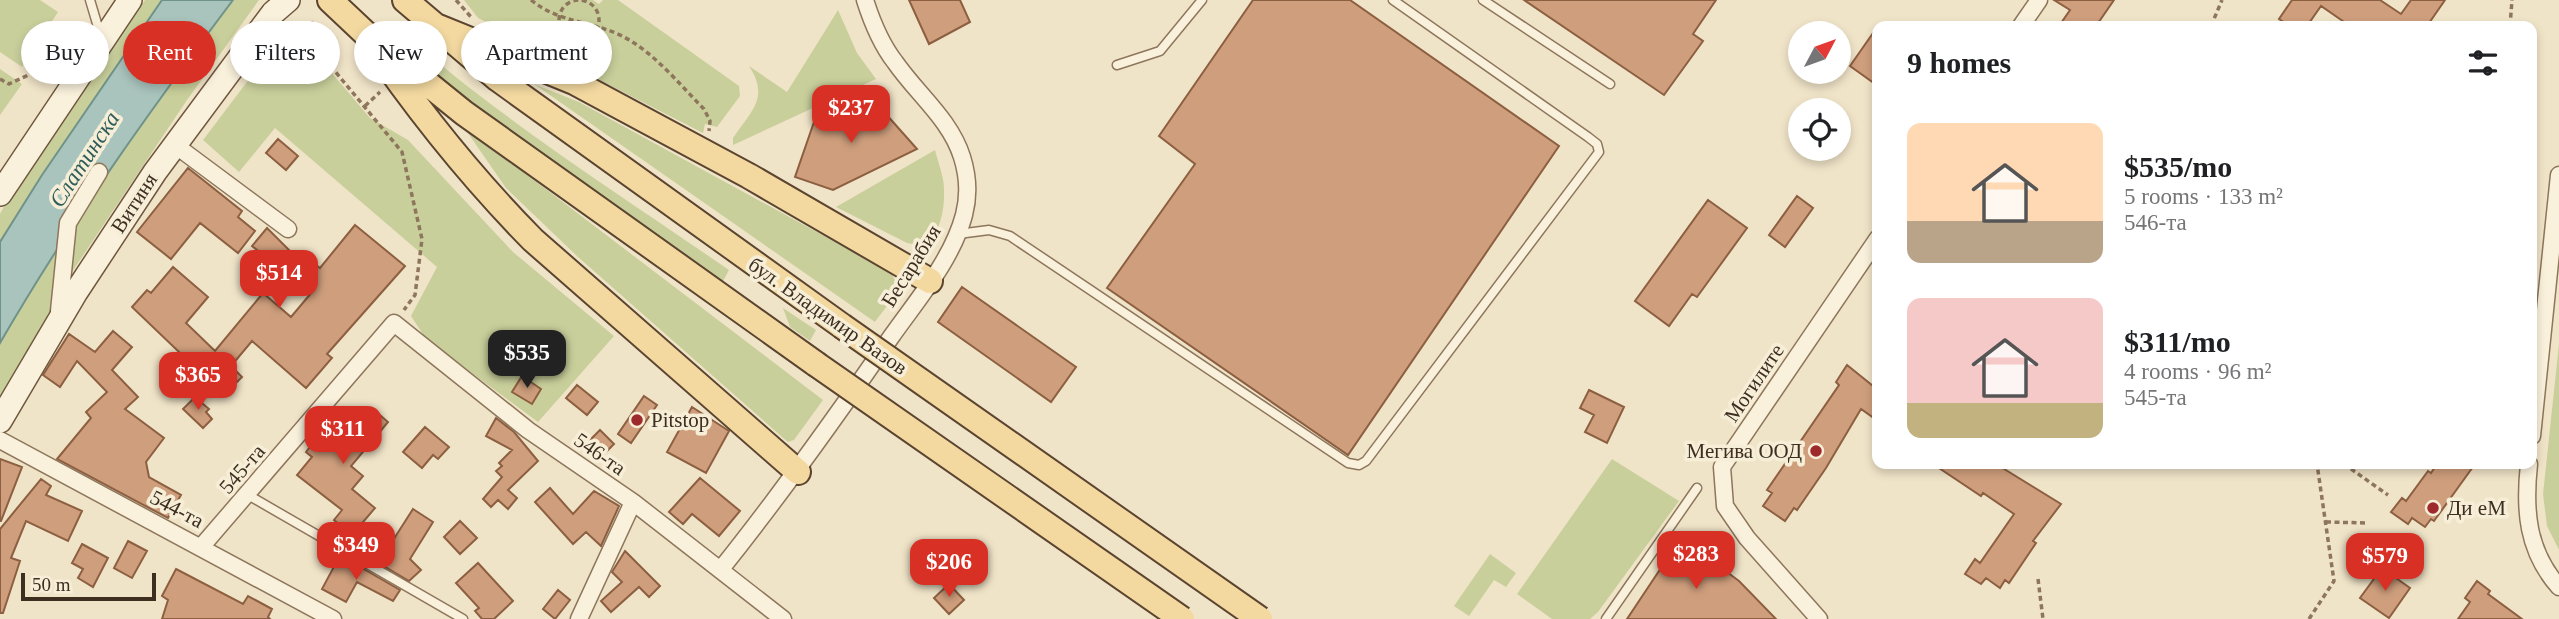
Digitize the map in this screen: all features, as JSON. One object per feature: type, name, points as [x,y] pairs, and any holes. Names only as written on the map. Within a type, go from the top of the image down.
[{"type":"main road","points":[[330,0],[354,23]]},
{"type":"main road","name":"бул. Владимир Вазов","points":[[405,0],[430,21]]},
{"type":"main road","points":[[447,30],[574,82],[749,176],[930,281]]},
{"type":"main road","name":"бул. Владимир Вазов","points":[[447,35],[498,79],[842,326],[1260,619]]},
{"type":"main road","points":[[399,84],[415,107],[514,221],[798,472]]},
{"type":"main road","points":[[428,84],[464,113],[816,364],[1182,619]]},
{"type":"street","points":[[109,32],[130,0]]},
{"type":"street","name":"Витиня","points":[[0,421],[51,334],[174,145],[274,13],[288,0]]},
{"type":"street","name":"Бесарабия","points":[[721,569],[798,472],[930,281],[957,234],[968,195],[962,156],[945,121],[894,61],[878,34],[865,0]]},
{"type":"street","points":[[2024,21],[2039,0]]},
{"type":"street","points":[[0,194],[74,84]]},
{"type":"street","points":[[174,145],[288,229]]},
{"type":"street","points":[[51,334],[62,301],[64,243],[68,223],[99,173]]},
{"type":"street","points":[[2537,388],[2559,175]]},
{"type":"street","name":"Могилите","points":[[1819,619],[1746,538],[1725,506],[1722,467],[1872,246]]},
{"type":"street","name":"545-та","points":[[202,546],[394,323]]},
{"type":"street","name":"546-та","points":[[394,323],[527,430],[633,502],[783,619]]},
{"type":"street","name":"544-та","points":[[0,440],[202,546],[333,619]]},
{"type":"street","points":[[2529,469],[2526,499],[2531,539],[2546,573],[2559,587]]},
{"type":"street","points":[[579,619],[633,502]]},
{"type":"lane","points":[[90,0],[97,21]]},
{"type":"lane","points":[[1117,65],[1160,51],[1202,0]]},
{"type":"lane","points":[[957,234],[989,230],[1010,236],[1348,463],[1359,465],[1366,461],[1599,152],[1597,144],[1588,137],[1394,0]]},
{"type":"lane","points":[[1483,0],[1610,85]]},
{"type":"lane","points":[[1606,619],[1697,488]]},
{"type":"lane","points":[[248,495],[463,619]]},
{"type":"path","points":[[456,0],[472,19]]},
{"type":"path","points":[[531,0],[559,17],[573,21]]},
{"type":"path","points":[[560,21],[559,17],[563,7],[572,1],[582,0],[592,5],[598,13],[597,21]]},
{"type":"path","points":[[2213,21],[2222,0]]},
{"type":"path","points":[[2510,21],[2512,0]]},
{"type":"path","points":[[612,33],[622,36],[645,52],[704,109],[711,127],[705,140]]},
{"type":"path","points":[[340,77],[402,152],[422,239],[415,295],[394,323]]},
{"type":"path","points":[[0,79],[9,84],[21,79]]},
{"type":"path","points":[[365,106],[380,92]]},
{"type":"path","points":[[2309,619],[2334,581],[2317,469]]},
{"type":"path","points":[[2351,469],[2388,495]]},
{"type":"path","points":[[2326,522],[2367,523]]},
{"type":"path","points":[[2038,579],[2043,619]]},
{"type":"green space","points":[[0,0],[40,0],[58,12],[52,21],[21,21],[21,66],[0,52]]},
{"type":"green space","points":[[145,0],[162,0],[148,21],[131,21]]},
{"type":"green space","points":[[233,0],[259,0],[244,21],[230,21],[230,40],[216,60],[216,23]]},
{"type":"green space","points":[[464,0],[593,0],[599,4],[603,0],[618,0],[739,86],[740,96],[717,127],[705,124],[703,133],[607,84],[612,84],[612,21],[484,21],[478,18]]},
{"type":"green space","points":[[838,10],[857,53],[876,79],[733,145],[733,138],[752,112],[758,96],[755,77],[749,66],[787,92]]},
{"type":"green space","points":[[123,32],[123,57],[109,77],[109,52]]},
{"type":"green space","points":[[0,69],[22,84],[0,115]]},
{"type":"green space","points":[[447,70],[461,84],[599,182],[729,270],[722,283],[445,84],[447,84]]},
{"type":"green space","points":[[340,83],[370,118],[408,140],[513,252],[614,336],[538,422],[426,339],[411,316],[437,267],[275,128],[239,172],[203,140],[245,84]]},
{"type":"green space","points":[[87,84],[104,84],[0,242],[0,214]]},
{"type":"green space","points":[[170,84],[199,84],[70,275],[71,224]]},
{"type":"green space","points":[[534,84],[579,102],[890,272],[895,285],[892,298],[875,322]]},
{"type":"green space","points":[[463,126],[823,400],[794,440],[788,442],[782,437],[578,257],[506,188]]},
{"type":"green space","points":[[935,150],[944,184],[944,199],[938,228],[926,241],[918,244],[907,243],[836,207]]},
{"type":"green space","points":[[58,243],[52,307],[0,398],[0,343]]},
{"type":"green space","points":[[783,308],[816,330],[810,341],[790,327]]},
{"type":"green space","points":[[2559,344],[2559,550],[2547,526],[2543,494]]},
{"type":"green space","points":[[1612,459],[1679,501],[1598,612],[1590,619],[1552,619],[1517,594]]},
{"type":"green space","points":[[1490,554],[1516,573],[1506,587],[1494,580],[1469,616],[1454,606]]},
{"type":"water","points":[[162,0],[233,0],[216,23],[148,21]]},
{"type":"water","name":"Слатинска","points":[[123,57],[123,84],[171,84],[54,254],[0,343],[0,242],[104,84],[109,84],[109,77]]},
{"type":"building","points":[[909,0],[960,0],[970,22],[929,44]]},
{"type":"building","points":[[1253,0],[1350,0],[1559,146],[1348,455],[1107,288],[1195,164],[1159,136]]},
{"type":"building","points":[[1524,0],[1716,0],[1693,34],[1703,41],[1664,95]]},
{"type":"building","points":[[2054,0],[2114,0],[2099,21],[2062,21],[2070,10]]},
{"type":"building","points":[[2292,0],[2380,0],[2401,14],[2411,0],[2445,0],[2430,21],[2343,21],[2321,6],[2310,21],[2279,19]]},
{"type":"building","points":[[1872,35],[1872,82],[1852,67],[1852,63]]},
{"type":"building","points":[[869,95],[917,149],[833,190],[795,177],[814,122]]},
{"type":"building","points":[[278,139],[298,156],[286,170],[266,153]]},
{"type":"building","points":[[188,168],[242,211],[238,217],[255,231],[238,253],[200,223],[171,259],[137,232]]},
{"type":"building","points":[[1797,196],[1813,208],[1785,247],[1769,235]]},
{"type":"building","points":[[1708,200],[1747,228],[1697,297],[1692,294],[1669,326],[1635,301]]},
{"type":"building","points":[[355,225],[405,266],[327,354],[332,358],[306,388],[252,341],[231,366],[242,377],[224,395],[132,307],[147,290],[151,293],[173,267],[208,297],[186,323],[215,351],[263,293],[291,317],[312,292],[283,267],[279,273],[267,263],[270,260],[252,246],[267,228],[299,260],[303,255],[320,268]]},
{"type":"building","points":[[962,287],[1076,367],[1051,402],[938,322]]},
{"type":"building","points":[[113,331],[132,347],[112,370],[138,397],[125,409],[164,438],[146,462],[149,477],[181,495],[168,518],[57,459],[91,418],[86,412],[107,392],[77,361],[60,387],[43,375],[69,334],[95,352]]},
{"type":"building","points":[[1847,365],[1872,385],[1872,417],[1861,409],[1826,468],[1797,510],[1794,508],[1785,521],[1763,506],[1772,493],[1767,490],[1839,385],[1836,382]]},
{"type":"building","points":[[522,376],[541,389],[532,404],[512,392]]},
{"type":"building","points":[[577,385],[598,402],[587,415],[566,398]]},
{"type":"building","points":[[1589,390],[1624,407],[1607,443],[1585,432],[1594,415],[1580,408]]},
{"type":"building","name":"Pitstop","points":[[644,396],[657,405],[631,443],[618,434]]},
{"type":"building","points":[[195,397],[209,409],[206,412],[212,419],[203,428],[183,409]]},
{"type":"building","points":[[692,407],[729,431],[706,473],[667,452]]},
{"type":"building","points":[[356,409],[367,417],[373,409],[388,422],[351,466],[363,476],[352,489],[375,508],[352,535],[334,520],[342,510],[297,475],[312,457],[306,452],[315,440],[319,443],[341,418],[345,422]]},
{"type":"building","points":[[496,418],[514,432],[538,461],[508,490],[517,498],[508,509],[498,500],[491,507],[483,499],[502,477],[496,471],[502,466],[499,463],[512,450],[486,436]]},
{"type":"building","points":[[425,427],[449,447],[438,459],[433,455],[422,468],[403,452]]},
{"type":"building","points":[[600,430],[614,444],[602,456],[588,442]]},
{"type":"building","points":[[0,459],[22,467],[1,521],[0,521]]},
{"type":"building","points":[[1940,469],[2004,469],[2061,504],[2033,541],[2036,543],[2009,583],[2005,580],[2000,588],[1986,578],[1981,584],[1965,574],[1975,559],[1980,563],[2014,514],[1983,493],[1981,496]]},
{"type":"building","points":[[2434,469],[2471,469],[2434,521],[2431,519],[2425,527],[2412,518],[2408,524],[2391,512],[2402,498],[2406,501],[2428,471],[2431,473]]},
{"type":"building","points":[[700,478],[740,511],[719,536],[692,514],[683,524],[669,512]]},
{"type":"building","points":[[41,479],[51,486],[46,495],[82,511],[68,541],[26,521],[11,558],[20,561],[3,613],[0,613],[0,529]]},
{"type":"building","points":[[550,488],[573,514],[594,491],[619,506],[601,546],[586,532],[573,544],[535,502]]},
{"type":"building","points":[[413,509],[433,522],[410,559],[421,570],[409,581],[362,553],[373,536],[388,548]]},
{"type":"building","points":[[460,521],[477,538],[460,554],[444,537]]},
{"type":"building","points":[[1681,538],[1739,581],[1776,619],[1627,619]]},
{"type":"building","points":[[128,541],[147,551],[132,578],[114,568]]},
{"type":"building","points":[[82,544],[108,558],[93,587],[78,578],[83,569],[72,563]]},
{"type":"building","points":[[625,551],[660,586],[649,597],[639,587],[611,612],[601,601],[622,582],[612,572]]},
{"type":"building","points":[[337,561],[352,569],[355,564],[400,590],[393,601],[357,582],[346,602],[322,589]]},
{"type":"building","points":[[478,563],[513,601],[494,619],[482,619],[475,611],[479,608],[456,583]]},
{"type":"building","points":[[2382,568],[2410,588],[2389,618],[2360,598]]},
{"type":"building","points":[[176,569],[243,604],[248,596],[272,609],[268,617],[270,619],[162,619],[168,600],[162,596]]},
{"type":"building","points":[[2477,581],[2490,591],[2488,594],[2522,619],[2458,619],[2470,602],[2465,598]]},
{"type":"building","points":[[949,584],[964,600],[949,614],[934,598]]},
{"type":"building","points":[[558,590],[570,600],[555,619],[543,609]]},
{"type":"place","name":"Pitstop","points":[[637,420]]},
{"type":"place","name":"Мегива ООД","points":[[1816,451]]},
{"type":"place","name":"Ди еМ","points":[[2433,508]]}]
